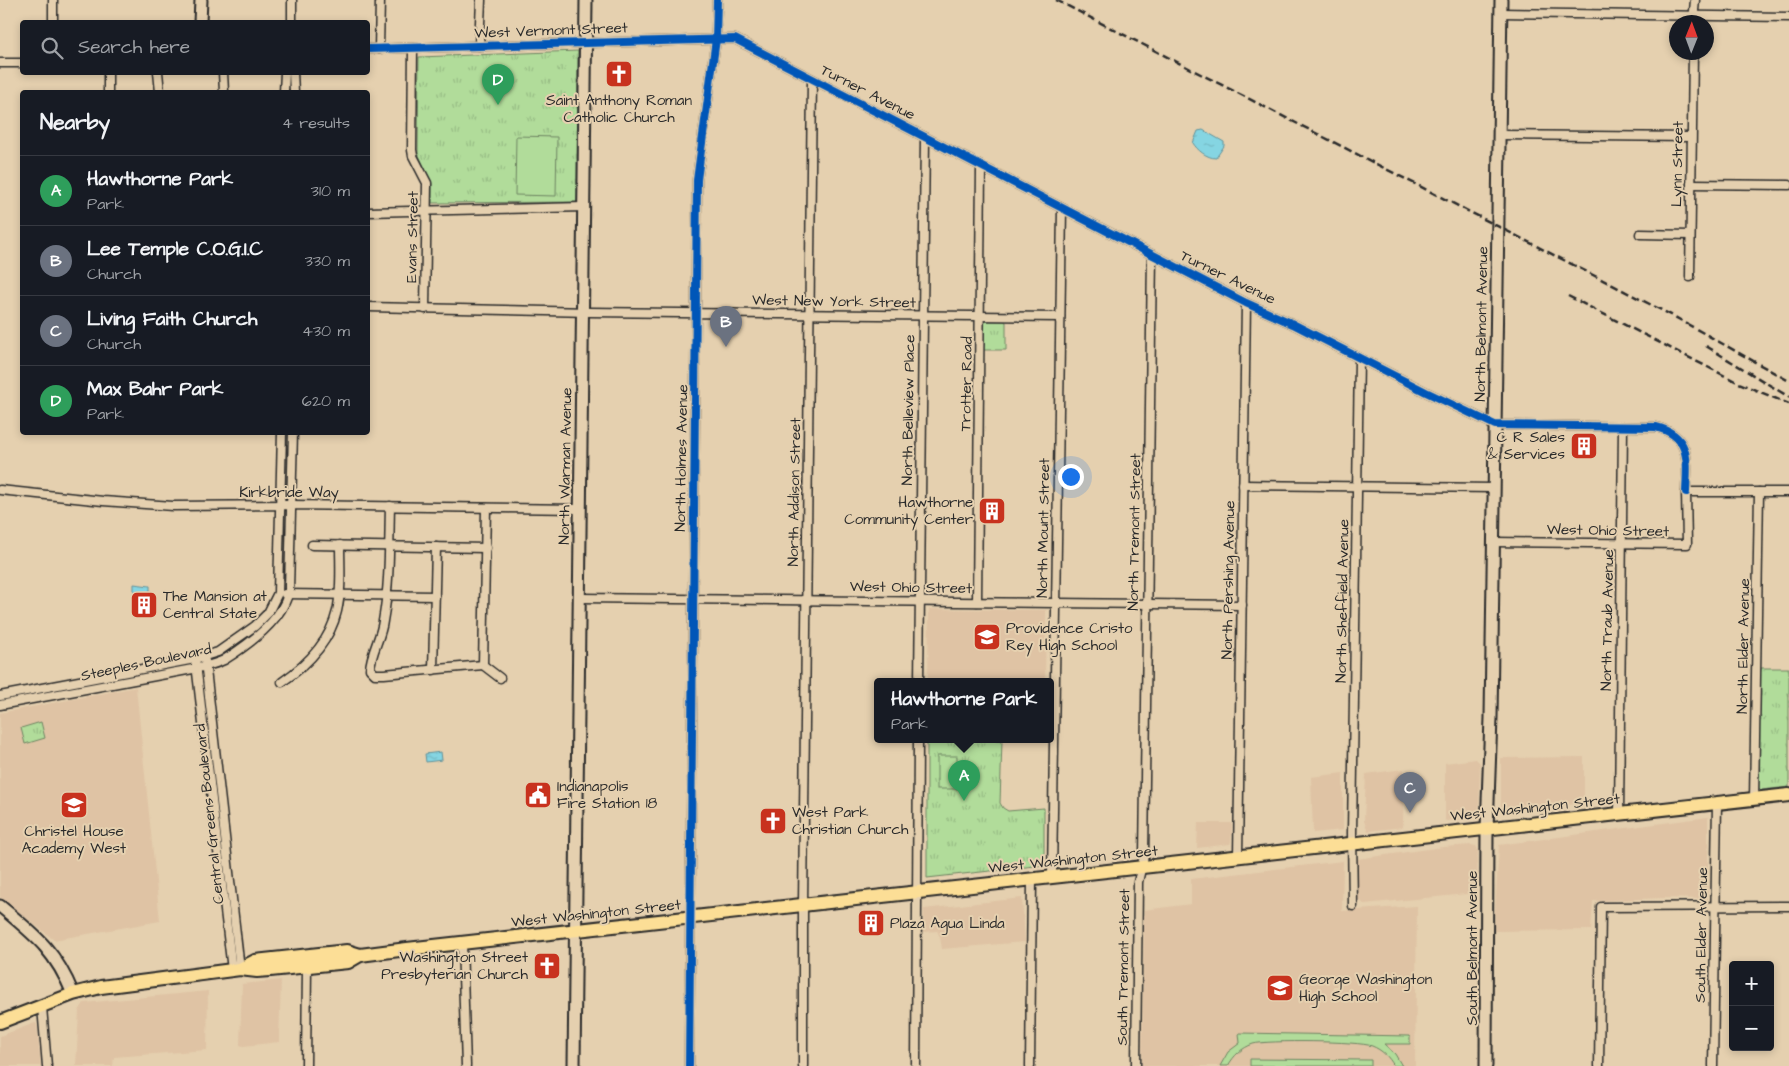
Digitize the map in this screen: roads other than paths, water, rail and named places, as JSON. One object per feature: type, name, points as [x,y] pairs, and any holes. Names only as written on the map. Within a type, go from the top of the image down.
[{"type":"main road","points":[[200,20],[201,0]]},
{"type":"main road","name":"North Warman Avenue","points":[[574,1066],[586,0]]},
{"type":"main road","name":"North Belmont Avenue","points":[[1487,829],[1494,542],[1501,0]]},
{"type":"main road","name":"West Washington Street","points":[[0,1022],[73,994],[101,987],[236,970],[257,971],[348,962],[360,955],[1789,796]]},
{"type":"main road","name":"South Belmont Avenue","points":[[1486,1066],[1487,829]]},
{"type":"main road","points":[[0,906],[43,943],[60,966],[73,994]]},
{"type":"main road","name":"West Washington Street","points":[[236,970],[255,961],[347,950],[360,955]]},
{"type":"street","points":[[53,0],[53,20]]},
{"type":"street","points":[[292,0],[292,20]]},
{"type":"street","points":[[379,49],[380,0]]},
{"type":"street","points":[[479,46],[481,0]]},
{"type":"street","name":"North Holmes Avenue","points":[[688,1066],[698,172],[716,39],[717,0]]},
{"type":"street","points":[[1694,15],[1695,0]]},
{"type":"street","points":[[1501,13],[1669,18]]},
{"type":"street","points":[[1714,19],[1789,17]]},
{"type":"street","name":"West Vermont Street","points":[[370,50],[735,39]]},
{"type":"street","name":"Turner Avenue","points":[[735,39],[1246,303],[1293,324],[1495,425],[1656,427],[1666,430],[1682,442],[1687,457],[1686,492]]},
{"type":"street","name":"Evans Street","points":[[413,48],[412,150],[413,156],[427,183],[425,309]]},
{"type":"street","name":"Lynn Street","points":[[1690,277],[1693,60]]},
{"type":"street","points":[[0,63],[20,62]]},
{"type":"street","points":[[108,75],[108,90]]},
{"type":"street","points":[[158,75],[160,90]]},
{"type":"street","points":[[224,75],[224,90]]},
{"type":"street","points":[[284,90],[285,75]]},
{"type":"street","points":[[293,75],[294,90]]},
{"type":"street","name":"North Addison Street","points":[[803,1066],[812,79]]},
{"type":"street","points":[[1499,135],[1691,137]]},
{"type":"street","name":"North Belleview Place","points":[[919,678],[925,137]]},
{"type":"street","name":"Trotter Road","points":[[977,602],[982,167]]},
{"type":"street","points":[[1691,184],[1789,185]]},
{"type":"street","points":[[370,212],[584,208]]},
{"type":"street","name":"North Mount Street","points":[[1054,740],[1062,208]]},
{"type":"street","points":[[1640,234],[1690,235]]},
{"type":"street","name":"North Tremont Street","points":[[1141,868],[1144,856],[1152,255]]},
{"type":"street","name":"North Pershing Avenue","points":[[1238,857],[1246,303]]},
{"type":"street","name":"West New York Street","points":[[370,307],[582,312],[1060,317]]},
{"type":"street","name":"North Sheffield Avenue","points":[[1353,906],[1352,844],[1359,358]]},
{"type":"street","name":"North Traub Avenue","points":[[1619,814],[1623,427]]},
{"type":"street","name":"Steeples Boulevard","points":[[0,696],[204,657],[218,652],[255,626],[268,613],[278,593],[282,435]]},
{"type":"street","name":"Steeples Boulevard","points":[[0,705],[206,666],[222,661],[261,632],[275,619],[288,595],[293,435]]},
{"type":"street","points":[[1243,484],[1494,488]]},
{"type":"street","name":"Kirkbride Way","points":[[0,490],[102,501],[172,506],[291,505],[580,509]]},
{"type":"street","points":[[1686,492],[1789,492]]},
{"type":"street","name":"West Ohio Street","points":[[1494,542],[1687,544],[1686,492]]},
{"type":"street","name":"North Elder Avenue","points":[[1754,800],[1759,492]]},
{"type":"street","points":[[390,506],[387,596],[383,624],[371,657],[370,669],[375,674],[384,674],[483,665],[500,678]]},
{"type":"street","points":[[483,665],[486,508]]},
{"type":"street","points":[[312,545],[486,548]]},
{"type":"street","points":[[282,682],[310,658],[325,639],[337,611],[340,545]]},
{"type":"street","points":[[434,670],[436,547]]},
{"type":"street","points":[[278,593],[288,595],[435,596]]},
{"type":"street","name":"West Ohio Street","points":[[579,598],[1242,604]]},
{"type":"street","name":"Central Greens Boulevard","points":[[204,657],[236,970]]},
{"type":"street","name":"Central Greens Boulevard","points":[[195,659],[198,668],[236,970]]},
{"type":"street","points":[[916,1066],[918,743]]},
{"type":"street","name":"North Mount Street","points":[[1052,878],[1054,743]]},
{"type":"street","name":"South Elder Avenue","points":[[1712,1066],[1717,804]]},
{"type":"street","name":"South Tremont Street","points":[[1136,1066],[1138,882],[1141,868]]},
{"type":"street","points":[[1030,1066],[1032,880]]},
{"type":"street","points":[[1598,1066],[1601,908],[1789,906]]},
{"type":"street","points":[[462,944],[466,1066]]},
{"type":"street","points":[[306,1066],[308,966]]},
{"type":"street","points":[[42,1006],[47,1066]]},
{"type":"water","points":[[1203,130],[1224,142],[1224,146],[1216,158],[1209,157],[1193,143],[1198,131]]},
{"type":"water","points":[[134,584],[150,586],[150,593],[134,591]]},
{"type":"water","points":[[441,752],[442,760],[426,762],[425,754]]},
{"type":"railway","points":[[1056,0],[1673,316],[1789,381]]},
{"type":"railway","points":[[1568,296],[1739,383],[1789,404]]},
{"type":"railway","points":[[1706,346],[1789,397]]},
{"type":"place","name":"Saint Anthony Roman Catholic Church","points":[[619,74]]},
{"type":"place","name":"Max Bahr Park","points":[[498,105]]},
{"type":"place","name":"Lee Temple C.O.G.I.C","points":[[726,347]]},
{"type":"place","name":"C R Sales & Services","points":[[1584,446]]},
{"type":"place","name":"Hawthorne Community Center","points":[[992,511]]},
{"type":"place","name":"The Mansion at Central State","points":[[144,605]]},
{"type":"place","name":"Providence Cristo Rey High School","points":[[987,637]]},
{"type":"place","name":"Indianapolis Fire Station 18","points":[[538,795]]},
{"type":"place","name":"Hawthorne Park","points":[[964,801]]},
{"type":"place","name":"Christel House Academy West","points":[[74,805]]},
{"type":"place","name":"Living Faith Church","points":[[1410,813]]},
{"type":"place","name":"West Park Christian Church","points":[[773,821]]},
{"type":"place","name":"Plaza Agua Linda","points":[[871,923]]},
{"type":"place","name":"Washington Street Presbyterian Church","points":[[547,966]]},
{"type":"place","name":"George Washington High School","points":[[1280,988]]}]
